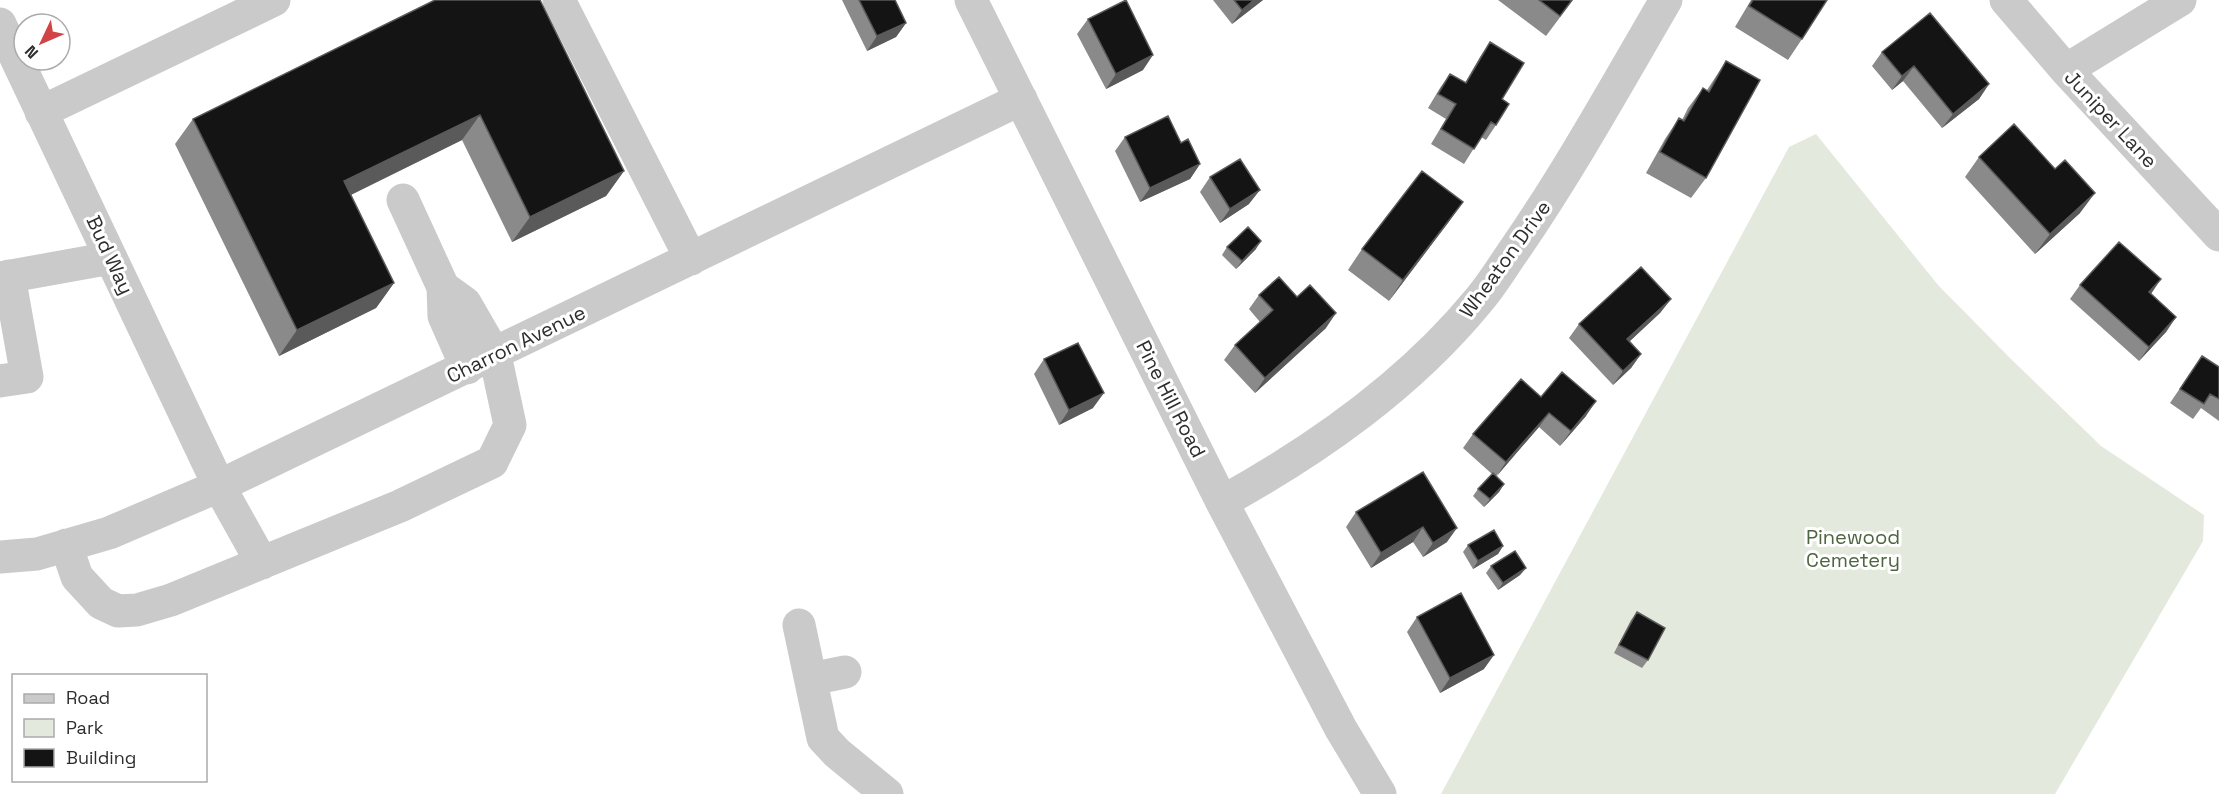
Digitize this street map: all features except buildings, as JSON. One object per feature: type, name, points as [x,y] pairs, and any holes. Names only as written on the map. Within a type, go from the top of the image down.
[{"type":"street","points":[[42,111],[274,0]]},
{"type":"street","points":[[559,0],[691,259]]},
{"type":"street","name":"Wheaton Drive","points":[[1222,501],[1259,481],[1356,418],[1422,361],[1479,301],[1550,199],[1665,0]]},
{"type":"street","name":"Juniper Lane","points":[[2006,0],[2066,70],[2219,235]]},
{"type":"street","points":[[2066,70],[2180,0]]},
{"type":"street","name":"Pine Hill Road","points":[[974,1],[1222,501],[1341,729],[1380,794]]},
{"type":"street","name":"Bud Way","points":[[4,43],[42,111],[219,486],[262,563]]},
{"type":"street","name":"Charron Avenue","points":[[0,557],[37,554],[109,533],[219,486],[1021,99]]},
{"type":"street","points":[[66,545],[77,578],[101,603],[118,611],[136,610],[171,600],[400,506],[492,462],[510,425],[481,361],[444,315],[443,287],[402,200]]},
{"type":"street","points":[[0,381],[27,377],[4,277],[111,258]]},
{"type":"street","points":[[799,625],[823,738],[837,753],[887,794]]},
{"type":"street","points":[[811,679],[845,672]]},
{"type":"green space","name":"Pinewood Cemetery","points":[[1816,134],[1938,285],[2010,358],[2101,446],[2204,515],[2203,541],[2055,794],[1441,794],[1789,147]]}]
